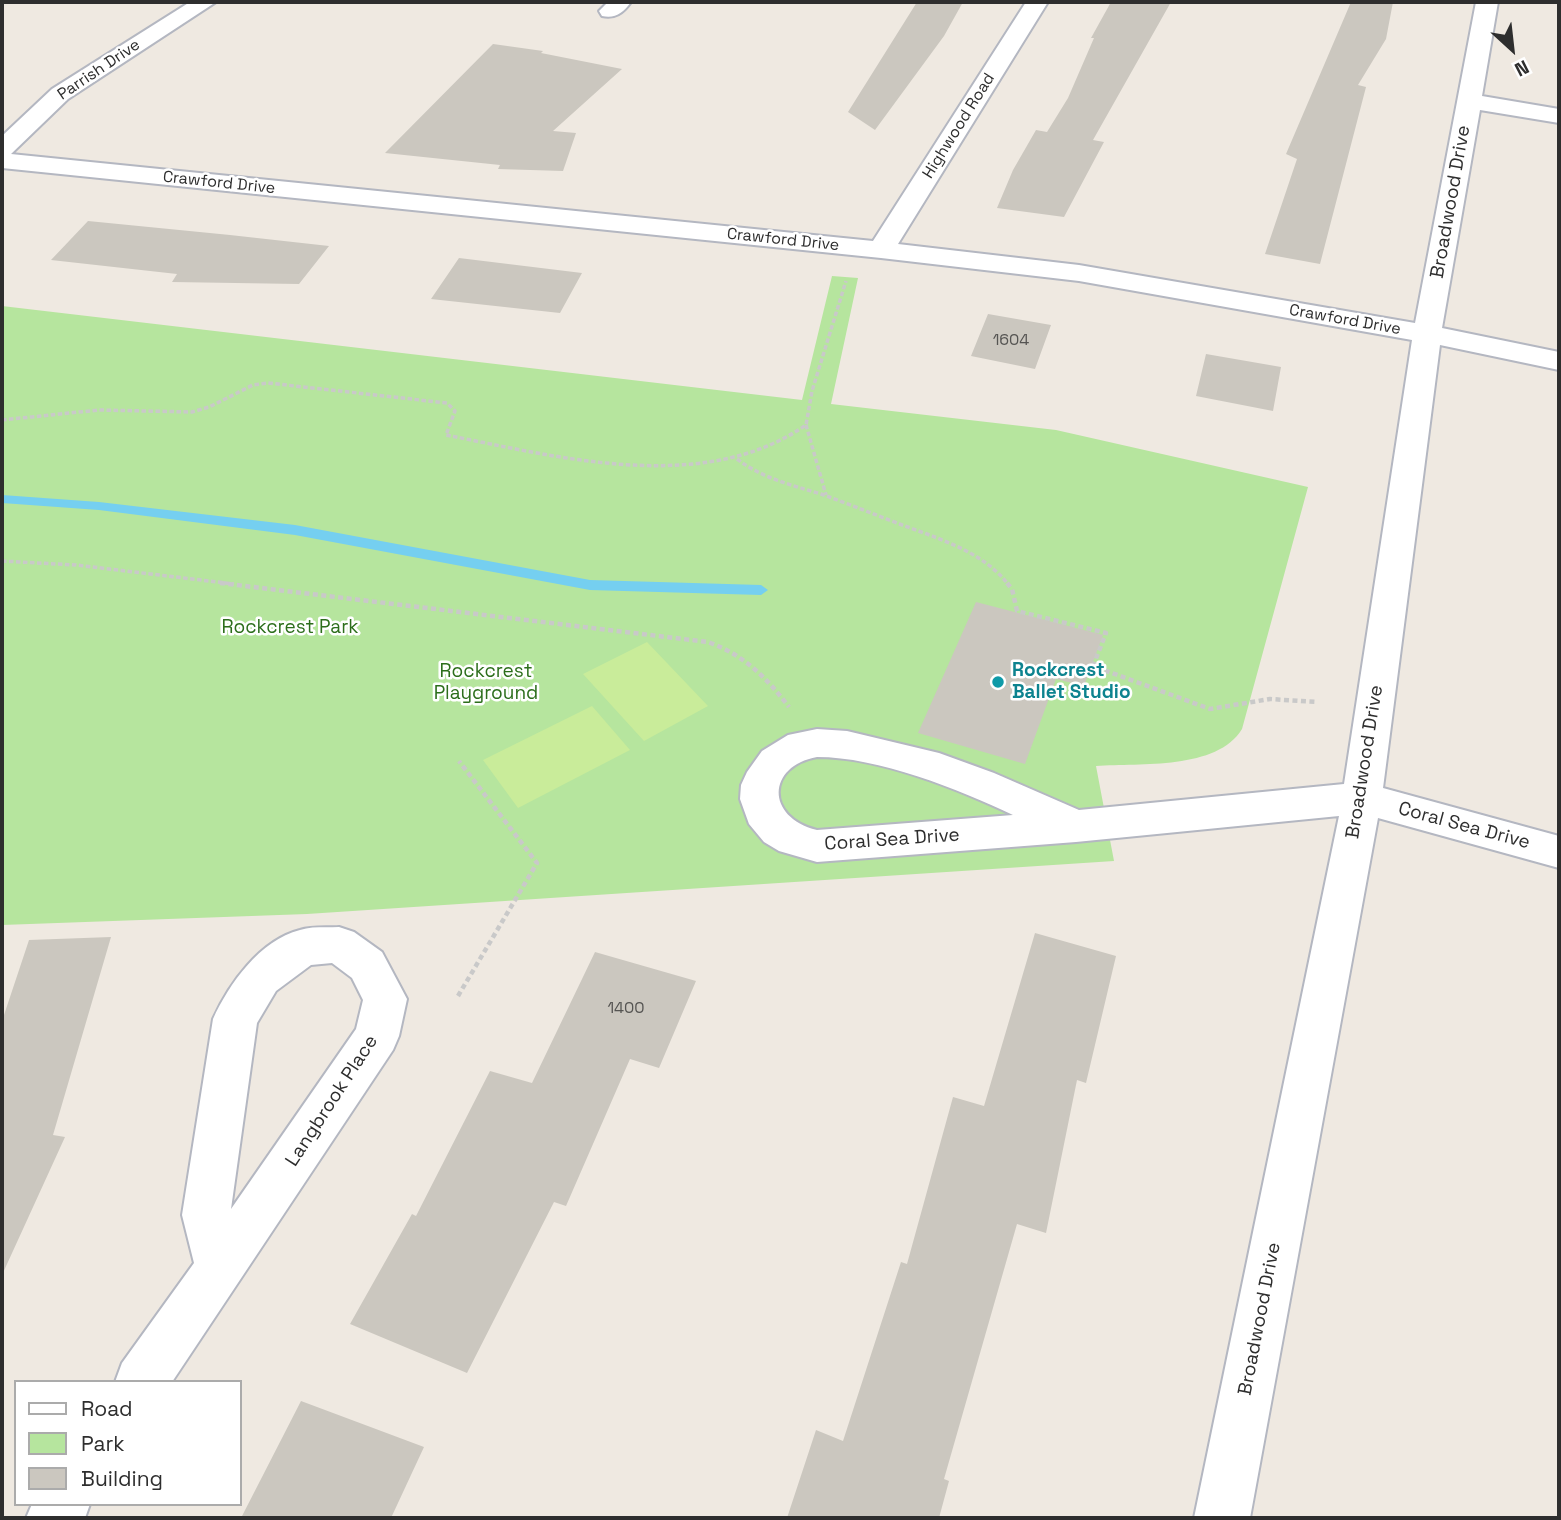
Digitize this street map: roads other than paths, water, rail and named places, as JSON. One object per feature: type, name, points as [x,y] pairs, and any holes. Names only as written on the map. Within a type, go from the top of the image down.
[{"type":"street","name":"Parrish Drive","points":[[2,149],[60,94],[205,2]]},
{"type":"street","name":"Highwood Road","points":[[870,249],[1037,2]]},
{"type":"street","name":"Broadwood Drive","points":[[1222,1518],[1362,798],[1427,334],[1487,2]]},
{"type":"street","points":[[1470,100],[1559,116]]},
{"type":"street","name":"Crawford Drive","points":[[2,161],[870,249],[1079,274],[1427,334],[1559,361]]},
{"type":"street","name":"Coral Sea Drive","points":[[1076,826],[949,772],[850,747],[819,743],[785,751],[770,765],[759,781],[759,800],[764,815],[774,828],[793,840],[817,846],[1076,826],[1362,798],[1559,852]]},
{"type":"street","name":"Langbrook Place","points":[[142,1380],[220,1268],[377,1036],[384,999],[366,965],[338,945],[302,947],[261,978],[235,1019],[206,1215],[220,1268]]},
{"type":"waterway","points":[[2,499],[99,506],[295,530],[590,585],[761,590]]},
{"type":"place","name":"Rockcrest Ballet Studio","points":[[998,682]]},
{"type":"park label","name":"Rockcrest Park","points":[[290,628]]},
{"type":"park label","name":"Rockcrest Playground","points":[[486,683]]}]
